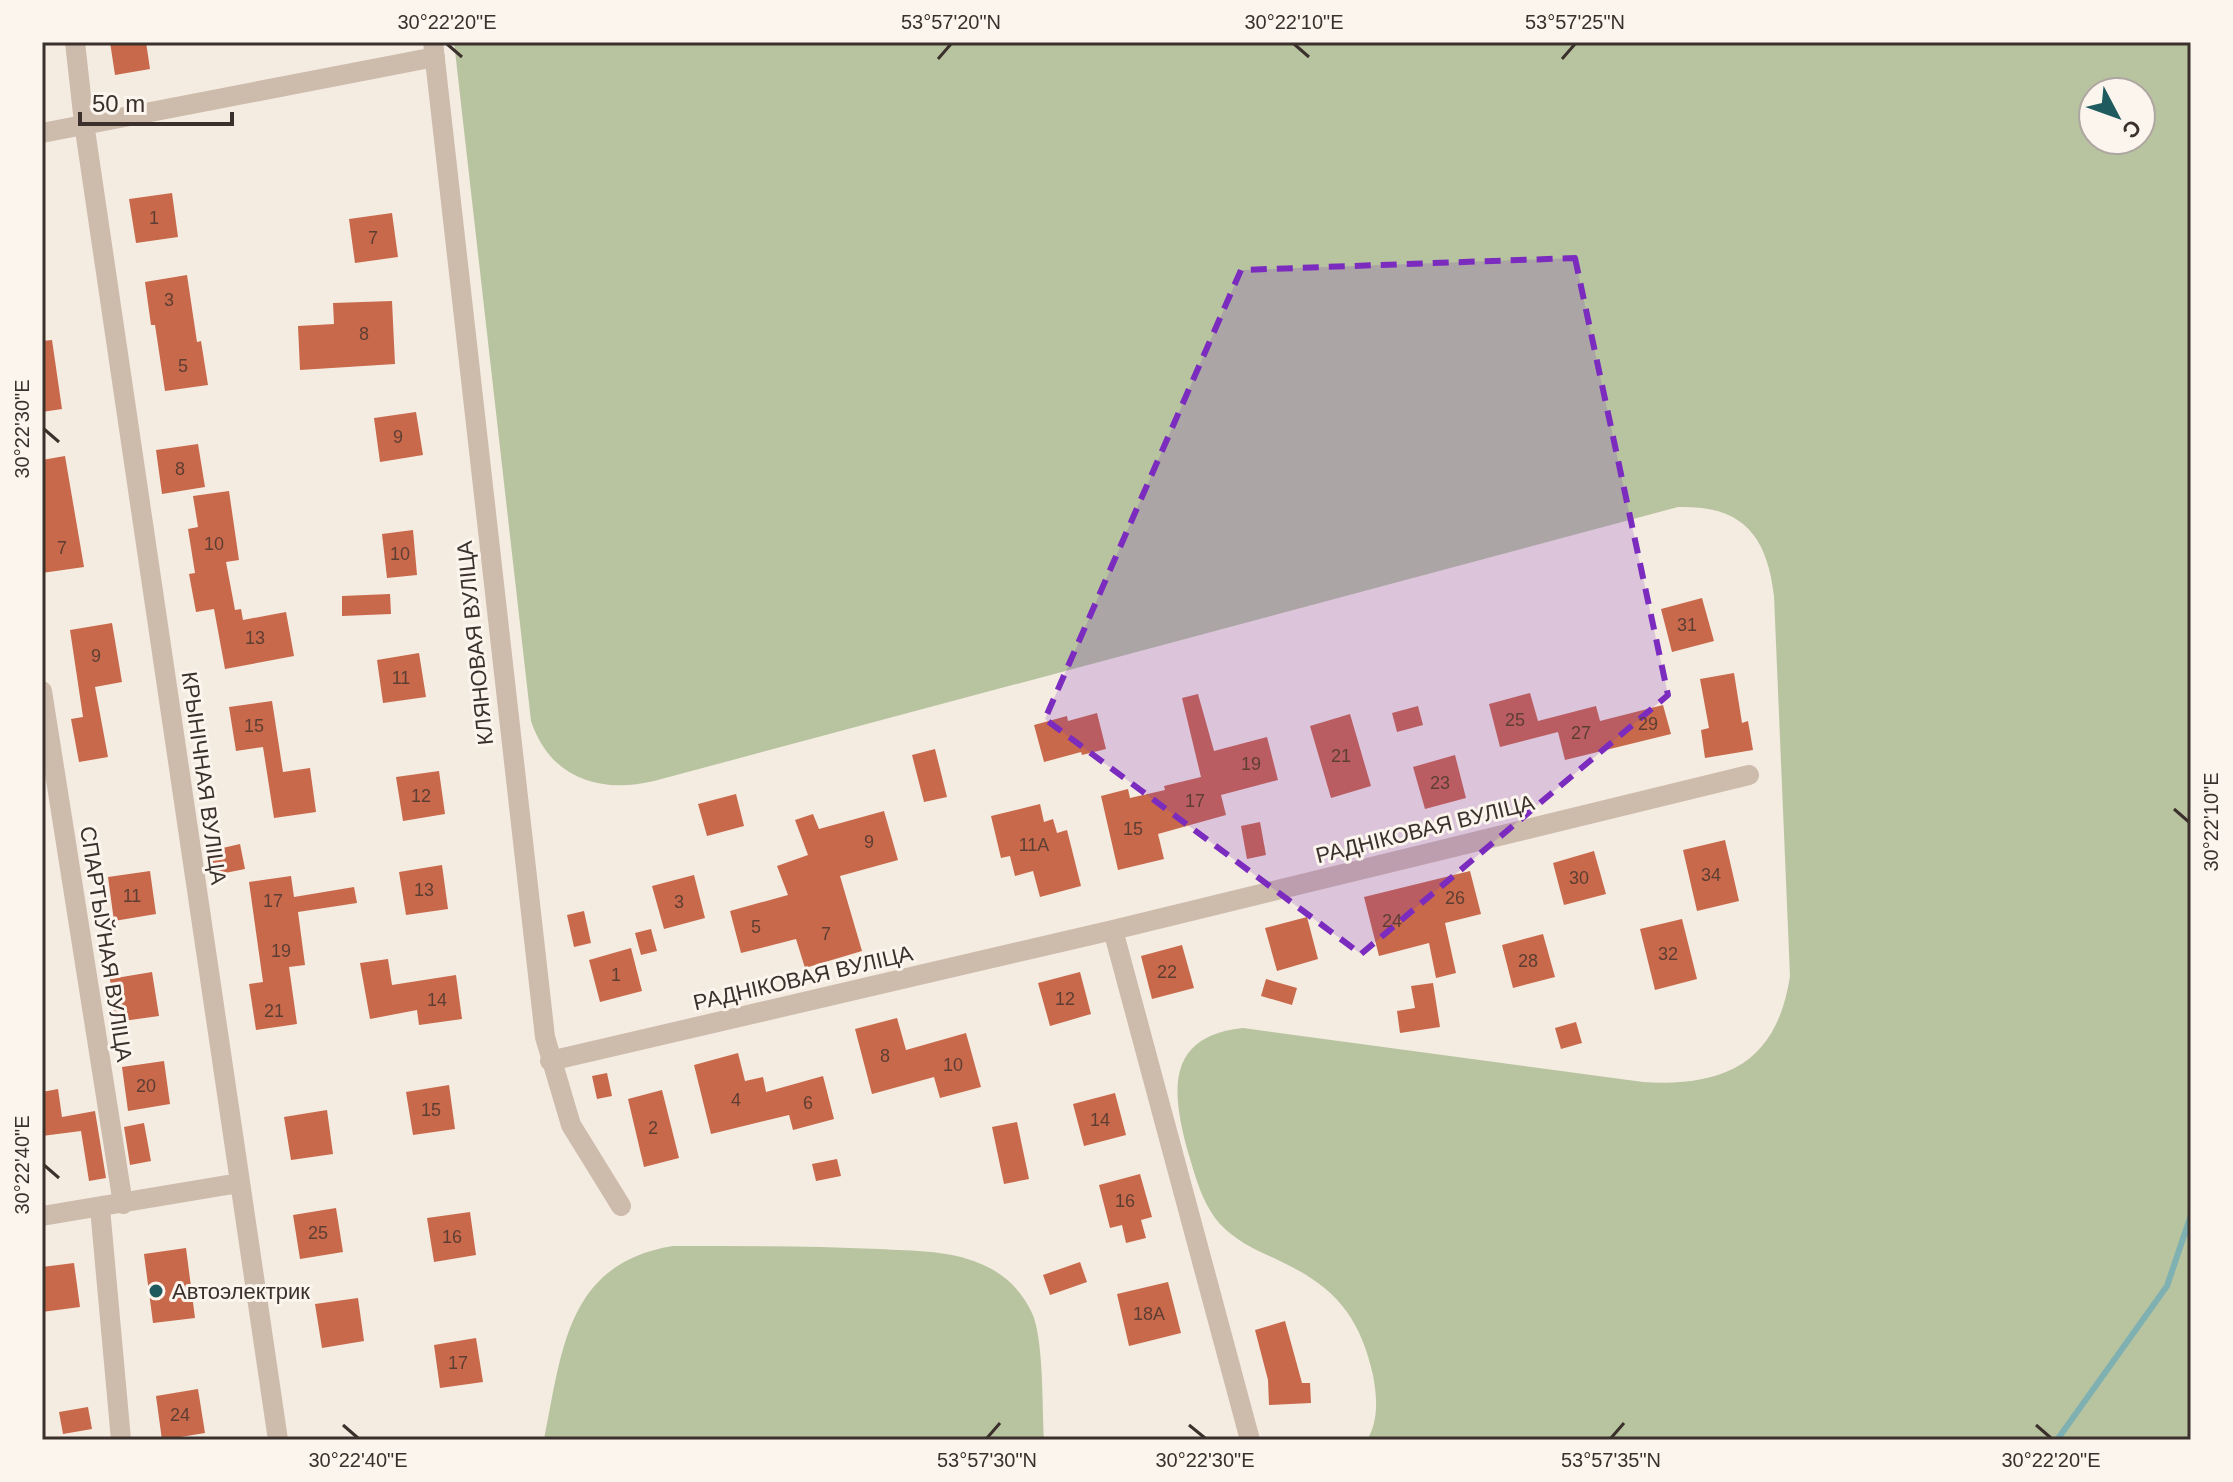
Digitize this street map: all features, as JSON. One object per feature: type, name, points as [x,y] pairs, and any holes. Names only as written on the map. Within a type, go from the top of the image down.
[{"type":"street","name":"КРЫНІЧНАЯ ВУЛІЦА","points":[[75,42],[84,123],[278,1440]]},
{"type":"street","points":[[42,133],[434,50]]},
{"type":"street","name":"КЛЯНОВАЯ ВУЛІЦА","points":[[434,50],[545,1037],[571,1125],[621,1206]]},
{"type":"street","name":"СПАРТЫЎНАЯ ВУЛІЦА","points":[[42,691],[123,1204]]},
{"type":"street","name":"РАДНІКОВАЯ ВУЛІЦА","points":[[550,1061],[1113,930],[1749,775]]},
{"type":"street","points":[[1113,930],[1250,1440]]},
{"type":"street","points":[[42,1216],[239,1183]]},
{"type":"street","points":[[100,1208],[121,1440]]},
{"type":"highlighted area","points":[[1575,258],[1668,695],[1361,954],[1045,719],[1241,270]]},
{"type":"green space","points":[[454,42],[2191,42],[2191,1440],[1367,1440],[1376,1408],[1373,1375],[1361,1336],[1352,1320],[1331,1293],[1317,1282],[1227,1231],[1204,1199],[1183,1130],[1178,1089],[1180,1071],[1187,1055],[1199,1043],[1217,1033],[1243,1028],[1643,1082],[1699,1080],[1722,1074],[1742,1064],[1759,1049],[1773,1030],[1790,976],[1774,596],[1765,556],[1757,541],[1735,518],[1719,511],[1678,507],[654,781],[614,785],[579,777],[550,756],[531,721]]},
{"type":"green space","points":[[673,1246],[918,1251],[957,1256],[989,1268],[1018,1290],[1036,1325],[1041,1356],[1044,1440],[544,1440],[565,1344],[575,1316],[590,1292],[610,1271],[637,1256]]},
{"type":"building","points":[[110,42],[146,42],[150,69],[115,75]]},
{"type":"building","points":[[172,193],[178,237],[136,243],[129,199]]},
{"type":"building","points":[[392,213],[398,257],[355,263],[349,219]]},
{"type":"building","points":[[187,275],[197,342],[201,341],[208,385],[165,391],[145,282]]},
{"type":"building","points":[[392,301],[395,364],[300,370],[298,326],[334,324],[333,303]]},
{"type":"building","points":[[52,340],[62,409],[42,412],[42,341]]},
{"type":"building","points":[[416,412],[423,455],[380,462],[374,418]]},
{"type":"building","points":[[198,444],[205,487],[162,494],[156,450]]},
{"type":"building","points":[[65,456],[84,567],[42,573],[42,460]]},
{"type":"building","points":[[229,491],[239,560],[226,562],[235,610],[241,609],[243,620],[286,612],[294,656],[225,669],[214,609],[196,612],[189,574],[195,573],[188,529],[198,527],[193,496]]},
{"type":"building","points":[[413,530],[417,575],[387,578],[382,534]]},
{"type":"building","points":[[390,594],[391,614],[342,616],[342,596]]},
{"type":"building","points":[[1702,598],[1714,641],[1672,652],[1661,609]]},
{"type":"building","points":[[112,623],[122,682],[95,687],[108,757],[79,762],[71,719],[83,717],[70,630]]},
{"type":"building","points":[[419,653],[426,697],[383,703],[377,660]]},
{"type":"building","points":[[1734,673],[1742,723],[1748,721],[1753,750],[1705,758],[1701,730],[1709,728],[1700,679]]},
{"type":"building","points":[[1530,693],[1538,721],[1596,706],[1600,721],[1663,705],[1671,734],[1565,760],[1558,732],[1500,747],[1489,704]]},
{"type":"building","points":[[1198,694],[1214,751],[1267,737],[1278,780],[1221,795],[1226,815],[1158,834],[1164,859],[1118,870],[1101,796],[1128,789],[1130,798],[1201,777],[1182,698]]},
{"type":"building","points":[[272,701],[283,772],[310,768],[316,812],[274,818],[263,747],[236,751],[229,707]]},
{"type":"building","points":[[1418,706],[1423,725],[1397,732],[1392,713]]},
{"type":"building","points":[[1097,713],[1106,749],[1044,762],[1034,725],[1067,716],[1068,721]]},
{"type":"building","points":[[1350,714],[1371,786],[1331,798],[1310,726]]},
{"type":"building","points":[[935,749],[947,797],[924,802],[912,755]]},
{"type":"building","points":[[1455,755],[1466,798],[1425,809],[1413,767]]},
{"type":"building","points":[[439,771],[445,814],[403,821],[396,777]]},
{"type":"building","points":[[736,794],[744,826],[707,836],[698,804]]},
{"type":"building","points":[[1040,804],[1044,822],[1053,819],[1057,833],[1067,830],[1081,886],[1040,897],[1033,871],[1015,876],[1010,856],[1001,858],[991,816]]},
{"type":"building","points":[[884,811],[898,860],[840,876],[862,951],[805,968],[796,939],[741,953],[730,911],[788,895],[777,866],[808,855],[795,820],[813,814],[819,829]]},
{"type":"building","points":[[1260,822],[1266,855],[1247,859],[1241,826]]},
{"type":"building","points":[[1725,840],[1739,901],[1697,911],[1683,850]]},
{"type":"building","points":[[240,844],[245,869],[210,876],[205,852]]},
{"type":"building","points":[[1594,851],[1606,894],[1564,905],[1553,863]]},
{"type":"building","points":[[442,865],[448,909],[406,915],[399,872]]},
{"type":"building","points":[[150,871],[156,914],[114,921],[108,877]]},
{"type":"building","points":[[1470,871],[1481,914],[1445,923],[1456,973],[1436,978],[1429,943],[1379,956],[1364,897]]},
{"type":"building","points":[[694,875],[705,918],[664,929],[652,886]]},
{"type":"building","points":[[291,876],[294,897],[354,887],[357,903],[298,912],[305,965],[289,967],[297,1024],[256,1030],[249,984],[263,982],[249,882]]},
{"type":"building","points":[[584,911],[591,943],[574,947],[567,915]]},
{"type":"building","points":[[1307,917],[1318,959],[1277,971],[1265,928]]},
{"type":"building","points":[[1682,919],[1697,979],[1655,990],[1640,929]]},
{"type":"building","points":[[651,929],[657,951],[641,955],[635,933]]},
{"type":"building","points":[[1543,934],[1555,977],[1513,988],[1502,945]]},
{"type":"building","points":[[1182,945],[1194,988],[1152,999],[1141,956]]},
{"type":"building","points":[[631,948],[642,991],[600,1002],[589,960]]},
{"type":"building","points":[[388,959],[392,985],[456,975],[462,1019],[419,1025],[417,1010],[370,1019],[360,963]]},
{"type":"building","points":[[152,972],[159,1016],[116,1022],[110,979]]},
{"type":"building","points":[[1080,972],[1091,1014],[1050,1026],[1038,983]]},
{"type":"building","points":[[1266,979],[1297,988],[1292,1005],[1261,996]]},
{"type":"building","points":[[1433,983],[1440,1027],[1400,1033],[1397,1011],[1415,1008],[1411,986]]},
{"type":"building","points":[[897,1018],[906,1050],[966,1033],[981,1087],[940,1098],[934,1077],[872,1094],[855,1029]]},
{"type":"building","points":[[1576,1022],[1582,1043],[1561,1049],[1555,1028]]},
{"type":"building","points":[[738,1053],[745,1081],[763,1077],[766,1092],[823,1076],[834,1119],[793,1130],[789,1115],[711,1134],[694,1065]]},
{"type":"building","points":[[164,1061],[170,1104],[128,1111],[122,1067]]},
{"type":"building","points":[[607,1073],[612,1096],[597,1099],[592,1076]]},
{"type":"building","points":[[449,1085],[455,1129],[413,1135],[406,1092]]},
{"type":"building","points":[[58,1089],[62,1117],[95,1111],[106,1178],[89,1181],[81,1131],[42,1136],[42,1092]]},
{"type":"building","points":[[662,1090],[679,1158],[644,1167],[628,1099]]},
{"type":"building","points":[[1115,1093],[1126,1135],[1084,1146],[1073,1104]]},
{"type":"building","points":[[327,1110],[333,1154],[291,1160],[284,1117]]},
{"type":"building","points":[[1017,1122],[1029,1179],[1004,1184],[992,1127]]},
{"type":"building","points":[[144,1123],[151,1161],[130,1165],[124,1127]]},
{"type":"building","points":[[837,1159],[841,1176],[816,1181],[812,1164]]},
{"type":"building","points":[[1140,1174],[1152,1217],[1141,1220],[1146,1238],[1126,1243],[1122,1225],[1110,1228],[1099,1185]]},
{"type":"building","points":[[336,1208],[343,1252],[300,1259],[293,1215]]},
{"type":"building","points":[[470,1212],[476,1255],[434,1262],[427,1218]]},
{"type":"building","points":[[186,1248],[195,1318],[153,1323],[144,1254]]},
{"type":"building","points":[[1080,1262],[1087,1282],[1050,1295],[1043,1275]]},
{"type":"building","points":[[74,1263],[80,1307],[42,1312],[42,1267]]},
{"type":"building","points":[[1168,1282],[1181,1333],[1129,1346],[1117,1294]]},
{"type":"building","points":[[358,1298],[364,1341],[322,1348],[315,1304]]},
{"type":"building","points":[[1285,1321],[1302,1383],[1310,1383],[1311,1403],[1269,1405],[1268,1380],[1255,1330]]},
{"type":"building","points":[[476,1338],[483,1382],[440,1388],[434,1345]]},
{"type":"building","points":[[198,1389],[205,1433],[162,1440],[156,1396]]},
{"type":"building","points":[[88,1407],[92,1429],[63,1434],[59,1412]]},
{"type":"waterway","points":[[2057,1440],[2167,1286],[2191,1215]]},
{"type":"place","name":"Автоэлектрик","points":[[156,1291]]}]
